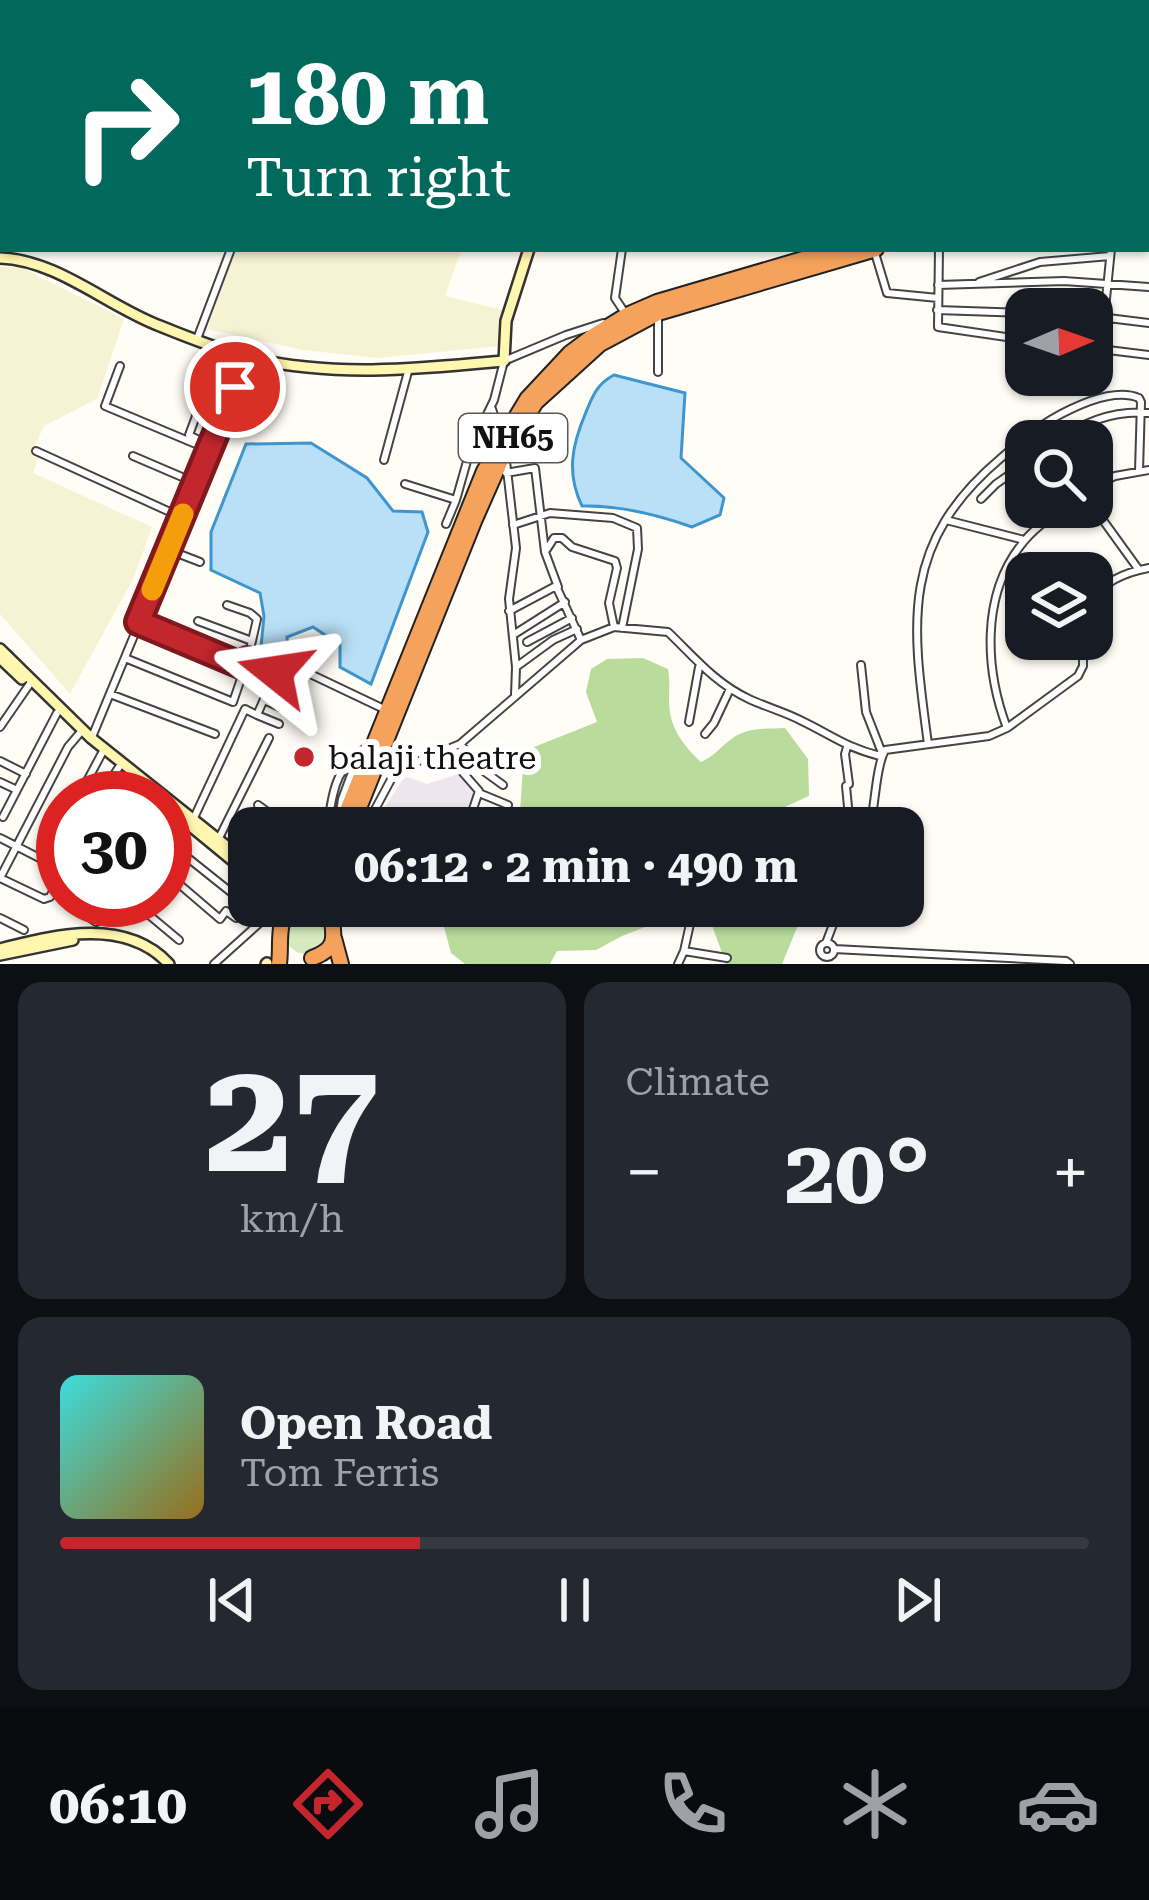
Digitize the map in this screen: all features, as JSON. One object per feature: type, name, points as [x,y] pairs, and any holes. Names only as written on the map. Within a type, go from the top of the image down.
[{"type":"highway","name":"NH65","points":[[359,807],[475,519],[506,449],[536,402],[600,344],[658,313],[865,252]]},
{"type":"highway","name":"NH65","points":[[346,807],[366,747],[386,710],[484,471],[527,399],[552,371],[627,315],[808,253]]},
{"type":"highway","points":[[335,927],[341,964]]},
{"type":"highway","points":[[279,933],[290,952],[311,961],[334,938]]},
{"type":"street","points":[[197,339],[230,252]]},
{"type":"street","points":[[510,423],[493,418],[494,400],[504,361],[506,321],[529,252]]},
{"type":"street","points":[[622,252],[615,298],[627,315]]},
{"type":"street","points":[[876,252],[887,293],[938,298]]},
{"type":"street","points":[[939,252],[937,323],[941,328],[1005,337]]},
{"type":"street","points":[[970,285],[1070,254],[1111,253],[1107,288]]},
{"type":"street","points":[[0,258],[29,261],[137,317],[197,339],[247,356],[317,368],[504,361],[590,326],[607,326]]},
{"type":"street","points":[[938,285],[1064,281],[1149,287]]},
{"type":"street","points":[[938,310],[1005,312]]},
{"type":"street","points":[[658,313],[658,372]]},
{"type":"street","points":[[1113,318],[1149,323]]},
{"type":"street","points":[[1113,351],[1149,355]]},
{"type":"street","points":[[36,895],[0,878],[68,747],[86,738],[110,694],[170,550],[207,445],[247,356]]},
{"type":"street","points":[[119,366],[105,406],[207,445]]},
{"type":"street","points":[[384,460],[409,368]]},
{"type":"street","points":[[928,744],[916,621],[925,562],[961,496],[1045,423],[1107,396],[1139,398],[1145,413],[1139,471]]},
{"type":"street","points":[[207,445],[190,435],[202,400],[222,405],[222,417]]},
{"type":"street","points":[[446,524],[471,447],[494,400]]},
{"type":"street","points":[[1097,420],[1145,413]]},
{"type":"street","points":[[506,449],[516,548],[509,610],[515,695]]},
{"type":"street","points":[[36,451],[182,517]]},
{"type":"street","points":[[133,456],[196,483]]},
{"type":"street","points":[[506,472],[535,467],[545,552],[581,640]]},
{"type":"street","points":[[1113,477],[1149,470]]},
{"type":"street","points":[[981,499],[1005,478]]},
{"type":"street","points":[[405,484],[456,500]]},
{"type":"street","points":[[512,525],[550,512],[613,518],[638,528],[638,548],[618,627]]},
{"type":"street","points":[[946,520],[1024,540]]},
{"type":"street","points":[[1007,728],[995,684],[993,610],[1002,576],[1024,540],[1039,528]]},
{"type":"street","points":[[1109,528],[1139,570]]},
{"type":"street","points":[[545,552],[554,538],[562,538],[572,547],[615,561],[609,603],[618,627]]},
{"type":"street","points":[[170,550],[200,562]]},
{"type":"street","points":[[1113,580],[1149,568]]},
{"type":"street","points":[[509,610],[559,587]]},
{"type":"street","points":[[513,635],[565,602]]},
{"type":"street","points":[[125,658],[233,702],[257,619],[227,605]]},
{"type":"street","points":[[527,642],[572,618]]},
{"type":"street","points":[[198,621],[252,641]]},
{"type":"street","points":[[138,622],[214,654],[304,671],[386,710]]},
{"type":"street","points":[[378,807],[394,774],[460,744],[581,640],[618,627],[668,632],[699,666],[730,689],[797,718],[847,747],[881,755],[892,748],[989,736],[1007,728],[1078,676],[1083,660]]},
{"type":"street","points":[[516,667],[577,629]]},
{"type":"street","points":[[0,649],[86,738],[127,771]]},
{"type":"street","points":[[211,664],[214,654]]},
{"type":"street","points":[[0,658],[127,771]]},
{"type":"street","points":[[247,659],[275,672],[257,715]]},
{"type":"street","points":[[861,665],[866,712],[881,755],[875,807]]},
{"type":"street","points":[[689,722],[699,666]]},
{"type":"street","points":[[0,728],[29,686]]},
{"type":"street","points":[[270,686],[291,696]]},
{"type":"street","points":[[705,734],[730,689]]},
{"type":"street","points":[[110,694],[215,734]]},
{"type":"street","points":[[264,700],[288,711]]},
{"type":"street","points":[[192,822],[244,709],[279,724]]},
{"type":"street","points":[[3,817],[57,713]]},
{"type":"street","points":[[218,840],[269,738]]},
{"type":"street","points":[[460,744],[503,785]]},
{"type":"street","points":[[332,807],[345,763],[366,747]]},
{"type":"street","points":[[847,747],[847,807]]},
{"type":"street","points":[[445,751],[476,786],[479,793],[474,807]]},
{"type":"street","points":[[92,771],[102,753]]},
{"type":"street","points":[[0,761],[26,774]]},
{"type":"street","points":[[119,771],[122,767]]},
{"type":"street","points":[[0,782],[17,790]]},
{"type":"street","points":[[479,793],[508,805]]},
{"type":"street","points":[[192,822],[228,848]]},
{"type":"street","points":[[192,822],[228,855]]},
{"type":"street","points":[[0,838],[36,856]]},
{"type":"street","points":[[192,861],[242,901],[244,908],[236,918],[226,911],[220,919],[192,895]]},
{"type":"street","points":[[0,918],[25,929]]},
{"type":"street","points":[[214,964],[264,919],[279,933],[266,964]]},
{"type":"street","points":[[163,927],[179,940]]},
{"type":"street","points":[[678,964],[689,927]]},
{"type":"street","points":[[830,946],[835,927]]},
{"type":"street","points":[[0,952],[57,935],[103,934],[146,944],[165,964]]},
{"type":"street","points":[[816,964],[820,946],[960,960],[1070,963]]},
{"type":"street","points":[[684,951],[728,958]]},
{"type":"street","points":[[915,952],[915,964]]},
{"type":"shaded area","points":[[235,252],[461,252],[445,296],[503,310],[500,346],[378,358],[303,350],[207,329]]},
{"type":"shaded area","points":[[0,267],[20,267],[124,319],[97,399],[44,426],[32,452],[39,457],[33,473],[152,527],[133,579],[70,694],[0,614]]},
{"type":"shaded area","points":[[461,773],[475,789],[470,807],[385,807],[405,776],[427,784]]},
{"type":"green space","points":[[643,658],[668,669],[674,727],[701,762],[740,734],[785,728],[808,759],[809,796],[785,807],[520,807],[524,751],[597,722],[586,692],[591,669],[607,659]]},
{"type":"green space","points":[[284,927],[330,927],[324,947],[307,954],[290,947],[283,930]]},
{"type":"green space","points":[[444,927],[645,927],[596,950],[557,951],[550,964],[465,964],[451,953]]},
{"type":"green space","points":[[713,927],[797,927],[782,964],[726,964]]},
{"type":"water","points":[[614,375],[685,393],[681,458],[724,498],[720,515],[692,527],[638,512],[582,506],[574,482],[574,448],[593,395]]},
{"type":"water","points":[[311,443],[367,478],[393,511],[422,512],[428,532],[371,684],[340,667],[340,645],[313,627],[287,637],[288,652],[278,654],[261,647],[260,593],[211,570],[211,532],[246,444]]},
{"type":"slow traffic","points":[[152,590],[183,514]]},
{"type":"place","name":"balaji theatre","points":[[304,757]]},
{"type":"route","points":[[235,387],[138,622],[245,667],[247,660],[275,672]]}]
